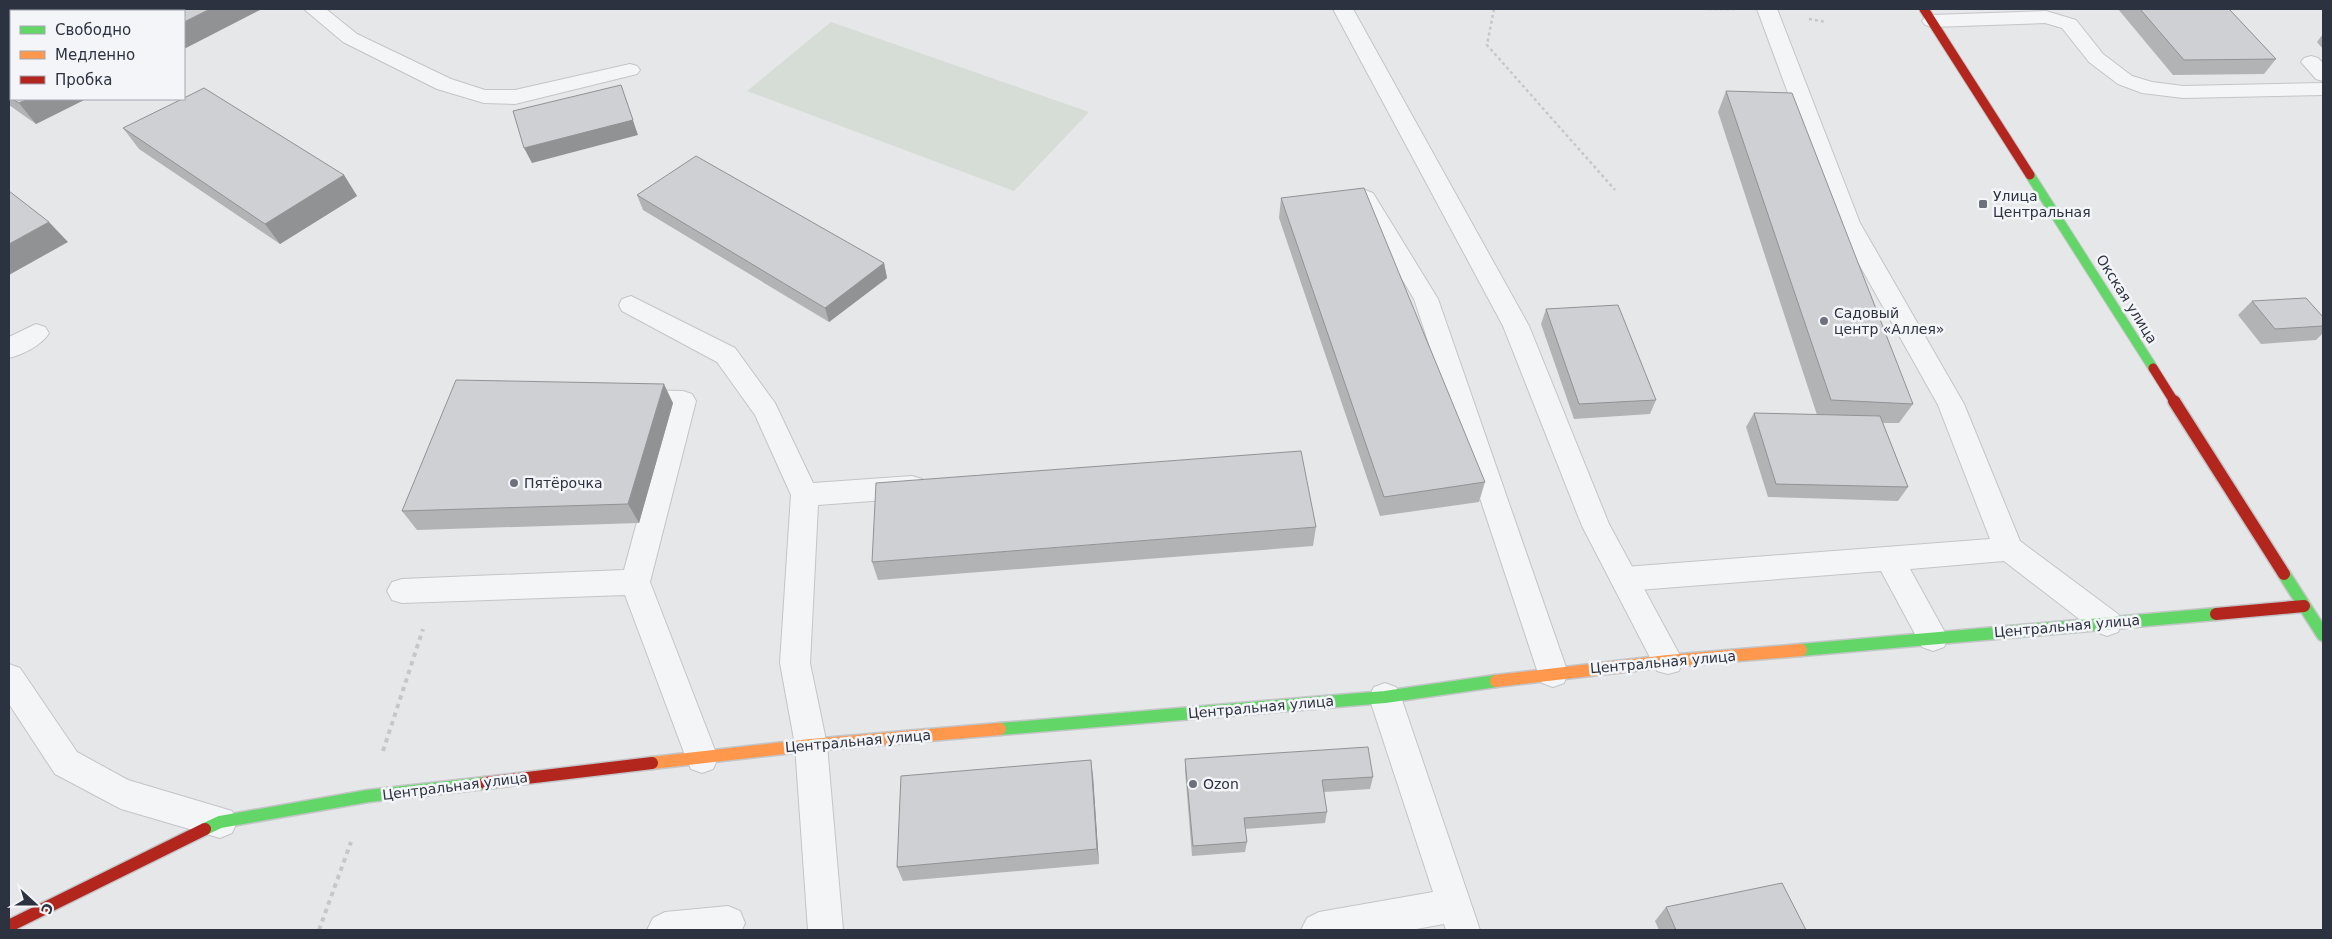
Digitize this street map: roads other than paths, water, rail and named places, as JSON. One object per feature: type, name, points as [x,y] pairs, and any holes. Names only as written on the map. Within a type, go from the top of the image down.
[{"type":"street","points":[[314,9],[350,38],[444,84],[484,96],[515,97],[630,70]]},
{"type":"street","points":[[1343,9],[1516,326],[1596,526],[1668,661]]},
{"type":"street","points":[[1767,9],[1848,223],[1951,404],[2009,548],[2107,623]]},
{"type":"street","points":[[1928,15],[2046,17],[2069,24],[2096,58],[2125,80],[2148,88],[2183,92],[2323,89]]},
{"type":"street","name":"Окская улица","points":[[1928,15],[2323,635]]},
{"type":"street","points":[[1365,198],[1426,300],[1553,673]]},
{"type":"street","points":[[631,305],[726,355],[766,410],[805,495],[795,663],[811,745],[826,930]]},
{"type":"street","points":[[9,349],[36,333]]},
{"type":"street","points":[[606,400],[682,400],[635,582],[702,758]]},
{"type":"street","points":[[805,495],[933,485]]},
{"type":"street","points":[[1625,579],[2009,548]]},
{"type":"street","points":[[1889,558],[1933,638]]},
{"type":"street","points":[[402,591],[635,582]]},
{"type":"street","name":"Центральная улица","points":[[9,926],[220,822],[368,796],[811,745],[1385,697],[1553,673],[1668,661],[2304,606]]},
{"type":"street","name":"Центральная улица","points":[[9,678],[66,763],[121,794],[220,822]]},
{"type":"street","points":[[1319,930],[1459,918],[1385,697]]},
{"type":"street","points":[[665,930],[728,924]]},
{"type":"place","name":"Улица Центральная","points":[[1983,204]]},
{"type":"place","name":"Садовый центр «Аллея»","points":[[1824,321]]},
{"type":"place","name":"Пятёрочка","points":[[514,483]]},
{"type":"place","name":"Ozon","points":[[1193,784]]}]
